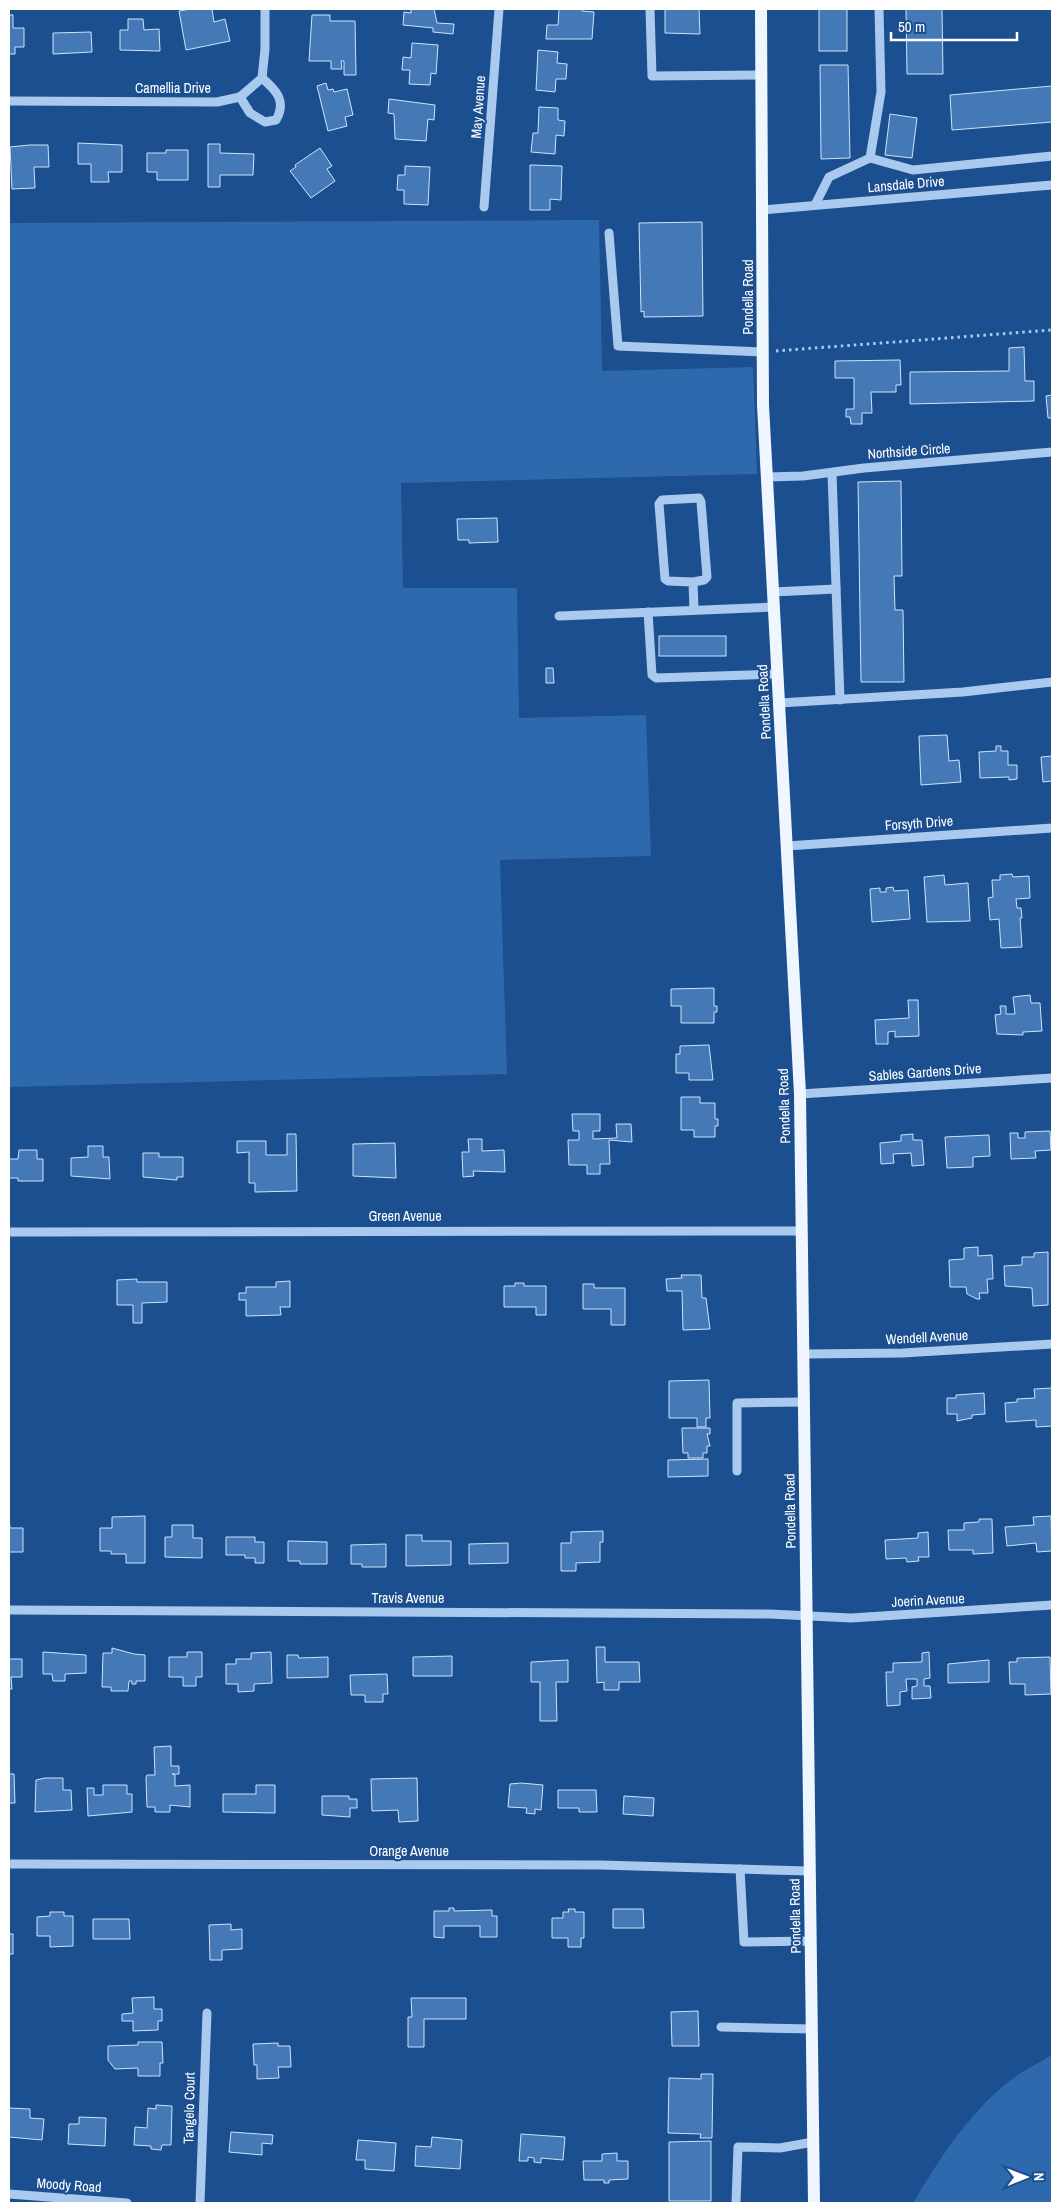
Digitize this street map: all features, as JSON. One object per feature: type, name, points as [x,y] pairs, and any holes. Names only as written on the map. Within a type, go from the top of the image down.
[{"type":"main road","name":"Pondella Road","points":[[761,9],[763,352],[767,477],[800,1094],[814,2203]]},
{"type":"street","points":[[262,78],[276,91],[281,101],[281,112],[276,120],[265,122],[250,113],[240,98],[262,78],[265,49],[265,9]]},
{"type":"street","name":"May Avenue","points":[[484,207],[499,9]]},
{"type":"street","points":[[650,9],[652,76],[761,75]]},
{"type":"street","points":[[870,158],[881,92],[879,9]]},
{"type":"street","name":"Camellia Drive","points":[[9,101],[217,102],[240,98]]},
{"type":"street","points":[[815,205],[829,177],[870,158],[913,170],[1052,156]]},
{"type":"street","name":"Lansdale Drive","points":[[762,210],[1052,185]]},
{"type":"street","points":[[609,233],[618,346],[763,352]]},
{"type":"street","name":"Northside Circle","points":[[767,477],[832,473],[864,468],[1052,452]]},
{"type":"street","points":[[832,473],[840,700]]},
{"type":"street","points":[[698,498],[701,502],[707,577],[704,580],[693,582],[668,581],[664,578],[659,504],[662,500],[698,498]]},
{"type":"street","points":[[693,582],[694,610]]},
{"type":"street","points":[[773,592],[836,588]]},
{"type":"street","points":[[559,616],[774,607]]},
{"type":"street","points":[[648,612],[652,675],[656,678],[778,674]]},
{"type":"street","points":[[779,703],[963,692],[1052,682]]},
{"type":"street","name":"Forsyth Drive","points":[[787,846],[1052,828]]},
{"type":"street","name":"Sables Gardens Drive","points":[[800,1094],[1052,1078]]},
{"type":"street","name":"Green Avenue","points":[[9,1232],[801,1231]]},
{"type":"street","name":"Wendell Avenue","points":[[803,1354],[894,1353],[1052,1344]]},
{"type":"street","points":[[737,1471],[737,1403],[804,1402]]},
{"type":"street","name":"Joerin Avenue","points":[[806,1616],[851,1618],[1052,1605]]},
{"type":"street","name":"Travis Avenue","points":[[9,1610],[806,1616]]},
{"type":"street","name":"Orange Avenue","points":[[9,1864],[601,1866],[809,1871]]},
{"type":"street","points":[[740,1869],[744,1942],[810,1941]]},
{"type":"street","name":"Tangelo Court","points":[[200,2203],[207,2013]]},
{"type":"street","points":[[721,2027],[812,2028]]},
{"type":"street","points":[[736,2203],[738,2147],[780,2148],[813,2142]]},
{"type":"street","name":"Moody Road","points":[[9,2194],[127,2203]]},
{"type":"path","points":[[763,352],[1052,330]]},
{"type":"shaded area","points":[[599,220],[602,371],[753,367],[757,474],[401,483],[403,588],[517,588],[519,718],[646,715],[651,856],[500,860],[507,1074],[9,1087],[9,223]]},
{"type":"shaded area","points":[[1052,2055],[1052,2203],[913,2203],[947,2149],[989,2099],[1022,2072]]},
{"type":"building","points":[[212,9],[214,22],[225,19],[230,41],[186,50],[179,11]]},
{"type":"building","points":[[411,9],[434,9],[437,23],[454,24],[453,34],[433,32],[433,28],[403,25],[404,12],[411,13]]},
{"type":"building","points":[[559,9],[582,9],[582,11],[594,12],[592,39],[546,39],[547,25],[558,25]]},
{"type":"building","points":[[665,9],[699,9],[700,34],[665,33]]},
{"type":"building","points":[[819,9],[847,9],[847,51],[819,51]]},
{"type":"building","points":[[906,9],[942,9],[943,74],[907,74]]},
{"type":"building","points":[[9,15],[13,15],[13,28],[24,28],[24,47],[15,47],[15,54],[9,54]]},
{"type":"building","points":[[312,15],[330,15],[330,21],[355,21],[356,75],[344,75],[344,61],[341,61],[342,69],[331,69],[331,61],[309,61]]},
{"type":"building","points":[[128,19],[143,19],[144,30],[159,29],[160,51],[120,50],[120,30],[128,30]]},
{"type":"building","points":[[91,32],[92,52],[53,54],[53,33]]},
{"type":"building","points":[[412,43],[438,45],[436,74],[431,73],[430,85],[409,84],[410,70],[402,70],[403,57],[411,58]]},
{"type":"building","points":[[538,50],[558,52],[557,63],[567,64],[566,79],[556,79],[555,92],[536,90]]},
{"type":"building","points":[[820,65],[848,65],[850,158],[821,159]]},
{"type":"building","points":[[326,83],[328,90],[333,89],[334,92],[347,89],[353,115],[345,117],[347,126],[328,131],[317,86]]},
{"type":"building","points":[[1052,86],[1052,122],[952,130],[950,95]]},
{"type":"building","points":[[389,99],[435,105],[434,120],[428,119],[426,141],[395,139],[394,114],[388,113]]},
{"type":"building","points":[[539,107],[558,108],[558,120],[565,121],[564,136],[556,135],[555,154],[531,152],[533,133],[538,133]]},
{"type":"building","points":[[890,114],[917,118],[912,158],[885,155]]},
{"type":"building","points":[[78,143],[122,145],[122,172],[108,172],[109,182],[91,182],[91,164],[78,164]]},
{"type":"building","points":[[208,144],[220,144],[220,153],[254,154],[253,175],[220,175],[220,187],[208,187]]},
{"type":"building","points":[[48,145],[49,167],[34,167],[35,188],[12,189],[10,147]]},
{"type":"building","points":[[320,148],[332,166],[327,169],[335,181],[311,198],[290,171],[296,167],[295,165]]},
{"type":"building","points":[[166,150],[188,150],[188,180],[157,180],[157,172],[147,172],[147,153],[166,153]]},
{"type":"building","points":[[530,165],[562,166],[561,200],[550,199],[550,210],[530,210]]},
{"type":"building","points":[[405,166],[430,167],[428,205],[404,204],[404,190],[397,190],[398,175],[405,175]]},
{"type":"building","points":[[702,222],[703,316],[644,317],[644,311],[641,312],[639,223]]},
{"type":"building","points":[[1024,347],[1025,381],[1034,381],[1034,401],[910,404],[910,372],[1009,371],[1009,348]]},
{"type":"building","points":[[900,360],[901,385],[896,385],[896,392],[871,392],[872,413],[862,413],[862,424],[851,424],[850,417],[846,417],[846,409],[854,409],[854,378],[835,378],[835,361]]},
{"type":"building","points":[[1052,395],[1052,418],[1048,418],[1046,396]]},
{"type":"building","points":[[901,481],[902,576],[894,576],[895,610],[903,610],[904,682],[861,682],[858,482]]},
{"type":"building","points":[[497,518],[498,542],[469,543],[469,540],[458,540],[457,519]]},
{"type":"building","points":[[659,636],[726,636],[726,656],[659,656]]},
{"type":"building","points":[[546,668],[553,668],[554,683],[546,683]]},
{"type":"building","points":[[947,735],[949,761],[959,760],[961,782],[921,785],[919,736]]},
{"type":"building","points":[[996,746],[1001,746],[1001,751],[1008,751],[1008,765],[1017,765],[1017,779],[1009,780],[1009,777],[980,778],[979,752],[996,751]]},
{"type":"building","points":[[1052,756],[1052,781],[1043,782],[1041,757]]},
{"type":"building","points":[[1012,874],[1013,877],[1029,876],[1030,898],[1016,899],[1017,908],[1021,908],[1022,947],[1001,948],[999,919],[990,920],[988,898],[993,897],[992,880],[1000,880],[1000,875]]},
{"type":"building","points":[[944,875],[945,885],[968,883],[970,921],[927,922],[924,877]]},
{"type":"building","points":[[893,887],[894,891],[908,890],[910,919],[872,922],[870,889],[880,888],[880,892],[886,892],[886,888]]},
{"type":"building","points":[[714,988],[714,1006],[717,1006],[717,1012],[714,1012],[714,1023],[681,1023],[681,1006],[671,1006],[671,989]]},
{"type":"building","points":[[1030,995],[1031,1003],[1040,1003],[1042,1031],[1023,1032],[1023,1035],[997,1034],[995,1015],[1001,1014],[1000,1006],[1006,1006],[1006,1014],[1015,1014],[1013,997]]},
{"type":"building","points":[[908,1000],[918,1000],[919,1036],[895,1037],[895,1031],[888,1032],[888,1044],[876,1044],[875,1020],[909,1018]]},
{"type":"building","points":[[709,1045],[713,1080],[689,1080],[689,1073],[676,1073],[676,1054],[680,1054],[680,1046]]},
{"type":"building","points":[[681,1097],[700,1097],[700,1103],[715,1103],[715,1119],[718,1119],[718,1126],[715,1126],[715,1137],[694,1137],[694,1130],[681,1130]]},
{"type":"building","points":[[572,1114],[600,1114],[600,1131],[593,1131],[593,1139],[617,1138],[616,1124],[631,1124],[632,1142],[609,1140],[610,1164],[600,1164],[600,1174],[587,1174],[587,1165],[569,1165],[568,1140],[579,1140],[579,1131],[573,1131]]},
{"type":"building","points":[[1050,1131],[1051,1150],[1035,1151],[1036,1158],[1011,1159],[1010,1133],[1018,1133],[1018,1138],[1025,1138],[1025,1132]]},
{"type":"building","points":[[287,1134],[296,1134],[297,1191],[255,1192],[255,1183],[249,1183],[249,1152],[237,1153],[237,1141],[266,1141],[266,1155],[287,1155]]},
{"type":"building","points":[[913,1134],[913,1140],[922,1140],[924,1165],[912,1166],[911,1153],[893,1154],[894,1163],[881,1164],[880,1143],[901,1141],[901,1135]]},
{"type":"building","points":[[989,1135],[990,1156],[973,1157],[973,1167],[947,1168],[945,1137]]},
{"type":"building","points":[[468,1139],[482,1139],[482,1151],[504,1150],[505,1172],[473,1171],[474,1176],[463,1177],[462,1152],[469,1152]]},
{"type":"building","points":[[395,1143],[396,1178],[353,1176],[353,1144]]},
{"type":"building","points":[[88,1146],[103,1146],[103,1157],[109,1157],[110,1179],[71,1176],[71,1158],[88,1157]]},
{"type":"building","points":[[19,1150],[37,1150],[37,1159],[43,1159],[43,1181],[18,1181],[18,1178],[9,1178],[9,1159],[18,1159]]},
{"type":"building","points":[[143,1153],[159,1153],[159,1157],[183,1157],[183,1177],[177,1177],[177,1180],[143,1177]]},
{"type":"building","points":[[978,1247],[978,1256],[992,1255],[993,1279],[987,1279],[988,1293],[979,1293],[980,1299],[967,1294],[966,1287],[950,1287],[949,1260],[964,1259],[964,1248]]},
{"type":"building","points":[[1048,1252],[1048,1305],[1033,1306],[1032,1288],[1005,1286],[1004,1266],[1022,1265],[1022,1257],[1034,1257],[1034,1253]]},
{"type":"building","points":[[681,1275],[701,1275],[702,1298],[706,1298],[710,1329],[683,1330],[682,1291],[667,1291],[666,1279],[682,1278]]},
{"type":"building","points":[[137,1279],[137,1282],[167,1282],[167,1302],[142,1303],[142,1323],[133,1323],[133,1305],[117,1305],[117,1280]]},
{"type":"building","points":[[290,1281],[290,1307],[280,1307],[281,1315],[246,1316],[246,1300],[239,1300],[239,1293],[246,1293],[246,1287],[276,1287],[276,1282]]},
{"type":"building","points":[[515,1283],[524,1283],[524,1286],[546,1286],[546,1315],[536,1315],[536,1307],[504,1307],[504,1286],[515,1286]]},
{"type":"building","points":[[583,1284],[594,1284],[594,1288],[625,1288],[625,1325],[611,1325],[611,1309],[583,1309]]},
{"type":"building","points":[[709,1380],[710,1418],[706,1418],[706,1427],[697,1427],[697,1418],[669,1418],[669,1381]]},
{"type":"building","points":[[1052,1388],[1052,1426],[1036,1427],[1036,1420],[1006,1422],[1005,1403],[1017,1402],[1017,1399],[1035,1398],[1034,1389]]},
{"type":"building","points":[[984,1393],[985,1414],[972,1415],[972,1418],[957,1421],[957,1414],[947,1414],[947,1398],[956,1398],[956,1395]]},
{"type":"building","points":[[682,1428],[710,1428],[710,1434],[707,1434],[710,1446],[707,1446],[707,1453],[703,1453],[703,1458],[688,1458],[688,1453],[683,1453]]},
{"type":"building","points":[[708,1459],[708,1476],[668,1477],[668,1460]]},
{"type":"building","points":[[145,1516],[145,1563],[126,1563],[126,1554],[111,1554],[111,1551],[100,1551],[100,1528],[112,1528],[112,1517]]},
{"type":"building","points":[[1051,1516],[1052,1551],[1037,1552],[1036,1543],[1007,1546],[1005,1527],[1034,1525],[1033,1517]]},
{"type":"building","points":[[9,1518],[10,1528],[23,1528],[23,1552],[9,1552]]},
{"type":"building","points":[[979,1519],[992,1519],[993,1553],[973,1554],[973,1550],[949,1550],[948,1530],[964,1530],[964,1523],[979,1522]]},
{"type":"building","points":[[172,1525],[193,1525],[193,1538],[202,1538],[202,1558],[165,1557],[165,1537],[172,1537]]},
{"type":"building","points":[[603,1531],[603,1542],[600,1542],[600,1562],[576,1563],[576,1571],[561,1571],[561,1543],[571,1543],[571,1532]]},
{"type":"building","points":[[928,1532],[929,1557],[918,1557],[919,1561],[907,1562],[906,1558],[886,1559],[885,1540],[918,1538],[918,1533]]},
{"type":"building","points":[[406,1535],[422,1535],[422,1541],[451,1541],[451,1565],[406,1566]]},
{"type":"building","points":[[226,1537],[255,1537],[255,1542],[264,1542],[264,1563],[255,1563],[255,1558],[245,1558],[245,1555],[226,1555]]},
{"type":"building","points":[[288,1541],[327,1542],[327,1564],[300,1564],[300,1561],[288,1561]]},
{"type":"building","points":[[508,1543],[508,1563],[469,1564],[469,1544]]},
{"type":"building","points":[[386,1544],[386,1567],[362,1567],[362,1564],[351,1564],[351,1545]]},
{"type":"building","points":[[596,1647],[605,1647],[605,1662],[639,1662],[640,1682],[619,1682],[619,1690],[604,1690],[604,1682],[597,1683]]},
{"type":"building","points":[[112,1648],[145,1655],[145,1681],[136,1681],[136,1684],[132,1684],[132,1681],[129,1681],[128,1691],[111,1691],[111,1687],[102,1687],[103,1653],[112,1653]]},
{"type":"building","points":[[43,1652],[86,1655],[86,1673],[65,1674],[65,1681],[53,1681],[52,1674],[43,1674]]},
{"type":"building","points":[[187,1652],[202,1652],[202,1677],[196,1677],[196,1686],[183,1686],[183,1677],[169,1677],[169,1657],[187,1657]]},
{"type":"building","points":[[271,1652],[272,1683],[254,1684],[254,1691],[238,1692],[238,1684],[226,1684],[226,1664],[236,1664],[236,1659],[251,1659],[251,1653]]},
{"type":"building","points":[[929,1652],[930,1678],[924,1679],[924,1686],[930,1686],[931,1698],[912,1699],[912,1687],[917,1686],[917,1679],[906,1679],[907,1691],[900,1692],[900,1705],[887,1706],[886,1672],[893,1672],[893,1663],[922,1662],[922,1653]]},
{"type":"building","points":[[287,1655],[298,1655],[299,1658],[328,1657],[328,1677],[287,1678]]},
{"type":"building","points":[[452,1656],[452,1676],[413,1676],[413,1657]]},
{"type":"building","points":[[1050,1657],[1051,1694],[1025,1695],[1025,1684],[1010,1684],[1009,1662],[1017,1662],[1017,1658]]},
{"type":"building","points":[[9,1659],[22,1659],[22,1677],[11,1677],[12,1689],[9,1689]]},
{"type":"building","points":[[568,1660],[568,1682],[556,1682],[557,1721],[540,1721],[540,1682],[531,1682],[531,1662]]},
{"type":"building","points":[[989,1660],[989,1682],[948,1683],[948,1664]]},
{"type":"building","points":[[387,1674],[388,1694],[383,1694],[383,1702],[365,1702],[365,1695],[351,1695],[350,1675]]},
{"type":"building","points":[[171,1746],[171,1766],[179,1766],[179,1774],[172,1774],[175,1775],[175,1786],[190,1785],[190,1807],[170,1805],[170,1812],[155,1812],[155,1807],[147,1807],[146,1778],[147,1775],[155,1775],[154,1747]]},
{"type":"building","points":[[9,1774],[14,1774],[15,1803],[9,1803]]},
{"type":"building","points":[[63,1778],[63,1790],[71,1790],[72,1810],[35,1812],[36,1780]]},
{"type":"building","points":[[417,1778],[418,1821],[399,1822],[398,1810],[372,1811],[371,1779]]},
{"type":"building","points":[[510,1784],[543,1785],[541,1810],[535,1809],[535,1814],[526,1813],[527,1808],[508,1807]]},
{"type":"building","points":[[103,1785],[127,1785],[127,1794],[132,1794],[132,1812],[88,1816],[87,1788],[94,1788],[94,1795],[103,1795]]},
{"type":"building","points":[[256,1785],[275,1785],[275,1813],[223,1812],[223,1794],[256,1794]]},
{"type":"building","points":[[558,1790],[596,1790],[597,1812],[579,1812],[579,1808],[558,1808]]},
{"type":"building","points":[[322,1796],[349,1796],[349,1799],[357,1799],[357,1808],[350,1808],[350,1817],[322,1815]]},
{"type":"building","points":[[624,1796],[654,1798],[653,1816],[623,1814]]},
{"type":"building","points":[[449,1908],[454,1908],[454,1911],[492,1910],[492,1916],[497,1916],[497,1937],[480,1937],[480,1926],[444,1926],[444,1938],[434,1937],[434,1911],[449,1911]]},
{"type":"building","points":[[568,1909],[575,1909],[575,1912],[584,1912],[584,1938],[581,1938],[581,1947],[568,1947],[568,1938],[552,1938],[552,1918],[563,1918],[563,1912],[569,1912]]},
{"type":"building","points":[[613,1909],[643,1909],[644,1928],[613,1928]]},
{"type":"building","points":[[50,1912],[64,1912],[64,1916],[73,1916],[73,1946],[50,1947],[50,1936],[37,1936],[37,1917],[50,1916]]},
{"type":"building","points":[[93,1919],[129,1919],[130,1939],[93,1939]]},
{"type":"building","points":[[231,1924],[231,1930],[242,1929],[242,1949],[222,1950],[222,1960],[210,1960],[209,1925]]},
{"type":"building","points":[[9,1934],[13,1934],[13,1954],[9,1954]]},
{"type":"building","points":[[154,1997],[154,2009],[162,2009],[162,2021],[158,2021],[158,2030],[133,2031],[133,2021],[122,2021],[122,2014],[133,2013],[132,1998]]},
{"type":"building","points":[[411,1998],[466,1998],[466,2019],[424,2019],[424,2047],[408,2047],[408,2017],[412,2017]]},
{"type":"building","points":[[698,2011],[699,2046],[672,2046],[671,2012]]},
{"type":"building","points":[[138,2042],[162,2042],[163,2063],[160,2063],[160,2076],[138,2076],[138,2068],[115,2069],[108,2060],[108,2046],[138,2045]]},
{"type":"building","points":[[278,2043],[278,2046],[290,2046],[291,2067],[278,2067],[279,2078],[257,2079],[257,2065],[254,2065],[253,2044]]},
{"type":"building","points":[[701,2074],[713,2074],[712,2138],[700,2138],[701,2134],[668,2133],[669,2078],[701,2079]]},
{"type":"building","points":[[156,2105],[172,2106],[171,2145],[162,2145],[161,2150],[151,2149],[151,2146],[134,2145],[135,2127],[147,2128],[148,2108],[156,2109]]},
{"type":"building","points":[[9,2108],[30,2109],[30,2118],[44,2119],[42,2140],[9,2137]]},
{"type":"building","points":[[79,2117],[106,2118],[105,2146],[68,2144],[69,2124],[79,2124]]},
{"type":"building","points":[[231,2132],[273,2135],[272,2144],[262,2143],[262,2155],[229,2152]]},
{"type":"building","points":[[521,2134],[565,2137],[563,2160],[541,2158],[541,2163],[534,2162],[534,2158],[528,2157],[528,2161],[519,2161]]},
{"type":"building","points":[[432,2137],[462,2140],[460,2169],[415,2166],[416,2146],[431,2147]]},
{"type":"building","points":[[358,2140],[396,2143],[394,2171],[365,2169],[365,2160],[356,2160]]},
{"type":"building","points":[[711,2141],[711,2201],[669,2201],[669,2142]]},
{"type":"building","points":[[617,2153],[617,2161],[628,2161],[628,2179],[609,2180],[609,2183],[604,2183],[604,2180],[584,2180],[583,2161],[602,2161],[602,2154]]}]
